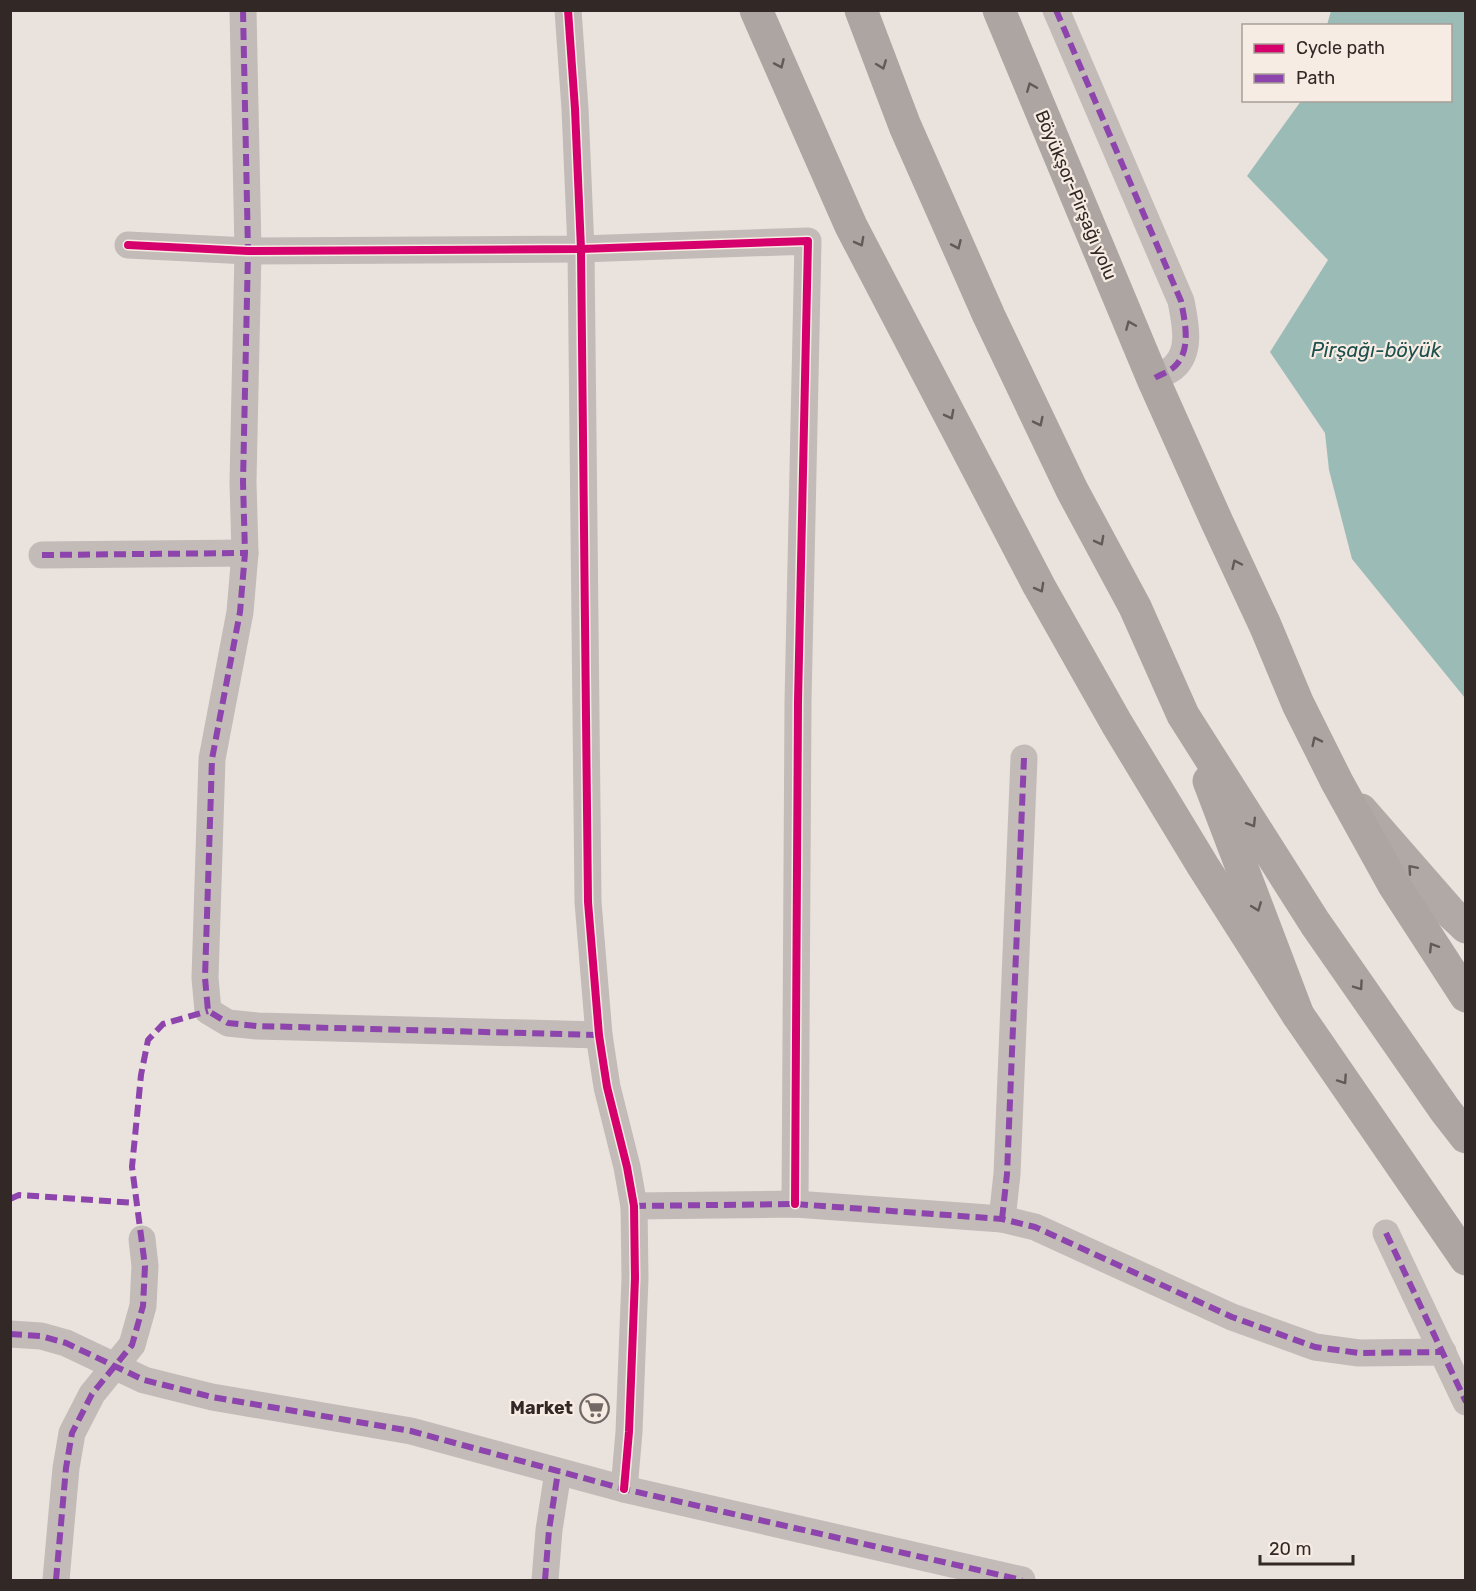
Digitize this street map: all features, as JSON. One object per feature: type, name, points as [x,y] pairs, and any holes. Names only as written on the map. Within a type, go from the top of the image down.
[{"type":"highway","points":[[756,10],[852,226],[1039,586],[1117,724],[1203,866],[1298,1015],[1466,1259]]},
{"type":"highway","points":[[861,10],[905,126],[988,316],[1072,490],[1135,607],[1183,715],[1298,1015]]},
{"type":"highway","name":"Böyükşor-Pirşağı yolu","points":[[999,10],[1153,379],[1298,704],[1336,782],[1394,885],[1466,996]]},
{"type":"highway","points":[[1183,715],[1316,923],[1466,1137]]},
{"type":"main road","points":[[1336,782],[1451,913],[1466,927]]},
{"type":"street","points":[[243,10],[248,251],[243,482],[245,553],[240,612],[212,759],[205,978],[208,1011],[228,1023],[256,1026],[599,1035]]},
{"type":"street","points":[[568,10],[581,249],[588,902],[599,1035],[607,1087],[627,1167],[634,1206],[634,1313],[624,1489]]},
{"type":"street","points":[[1056,10],[1180,301],[1186,327],[1184,353],[1174,367],[1153,379]]},
{"type":"street","points":[[128,245],[248,251],[581,249],[808,241],[798,702],[795,1204]]},
{"type":"street","points":[[42,555],[245,553]]},
{"type":"street","points":[[1002,1219],[1007,1174],[1024,758]]},
{"type":"street","points":[[634,1206],[795,1204],[1002,1219],[1035,1227],[1232,1317],[1315,1347],[1359,1353],[1443,1352]]},
{"type":"street","points":[[1386,1233],[1466,1402]]},
{"type":"street","points":[[56,1581],[66,1468],[72,1433],[92,1394],[132,1345],[143,1306],[145,1266],[142,1239]]},
{"type":"street","points":[[10,1334],[41,1336],[66,1343],[144,1380],[212,1397],[411,1431],[624,1489],[1016,1580]]},
{"type":"street","points":[[545,1581],[549,1530],[558,1472]]},
{"type":"water","name":"Pirşağı-böyük","points":[[1331,11],[1465,11],[1465,698],[1352,559],[1329,470],[1325,433],[1270,352],[1328,260],[1247,176],[1300,102],[1452,102],[1452,24],[1327,24]]},
{"type":"marked path","points":[[243,10],[248,251],[243,482],[245,553],[240,612],[212,759],[205,978],[208,1011],[228,1023],[257,1026],[599,1035]]},
{"type":"marked path","points":[[1056,10],[1181,301],[1186,336],[1183,353],[1174,367],[1153,379]]},
{"type":"marked path","points":[[42,555],[245,553]]},
{"type":"marked path","points":[[1002,1219],[1007,1174],[1024,758]]},
{"type":"marked path","points":[[56,1580],[66,1468],[72,1433],[92,1394],[132,1345],[143,1306],[145,1266],[132,1167],[141,1075],[148,1040],[163,1024],[208,1011]]},
{"type":"marked path","points":[[10,1199],[19,1195],[137,1203]]},
{"type":"marked path","points":[[634,1206],[795,1204],[1002,1219],[1035,1227],[1232,1317],[1315,1347],[1359,1353],[1443,1352]]},
{"type":"marked path","points":[[1386,1233],[1466,1402]]},
{"type":"marked path","points":[[10,1334],[41,1336],[66,1343],[144,1380],[212,1397],[411,1431],[624,1489],[1022,1580]]},
{"type":"marked path","points":[[545,1580],[549,1530],[558,1472]]},
{"type":"cycle path","points":[[568,10],[581,249],[588,902],[599,1035],[607,1087],[627,1167],[634,1206],[635,1278],[629,1432],[624,1489]]},
{"type":"cycle path","points":[[128,245],[248,251],[581,249],[808,241],[798,702],[795,1204]]},
{"type":"place","name":"Market","points":[[594,1408]]}]
